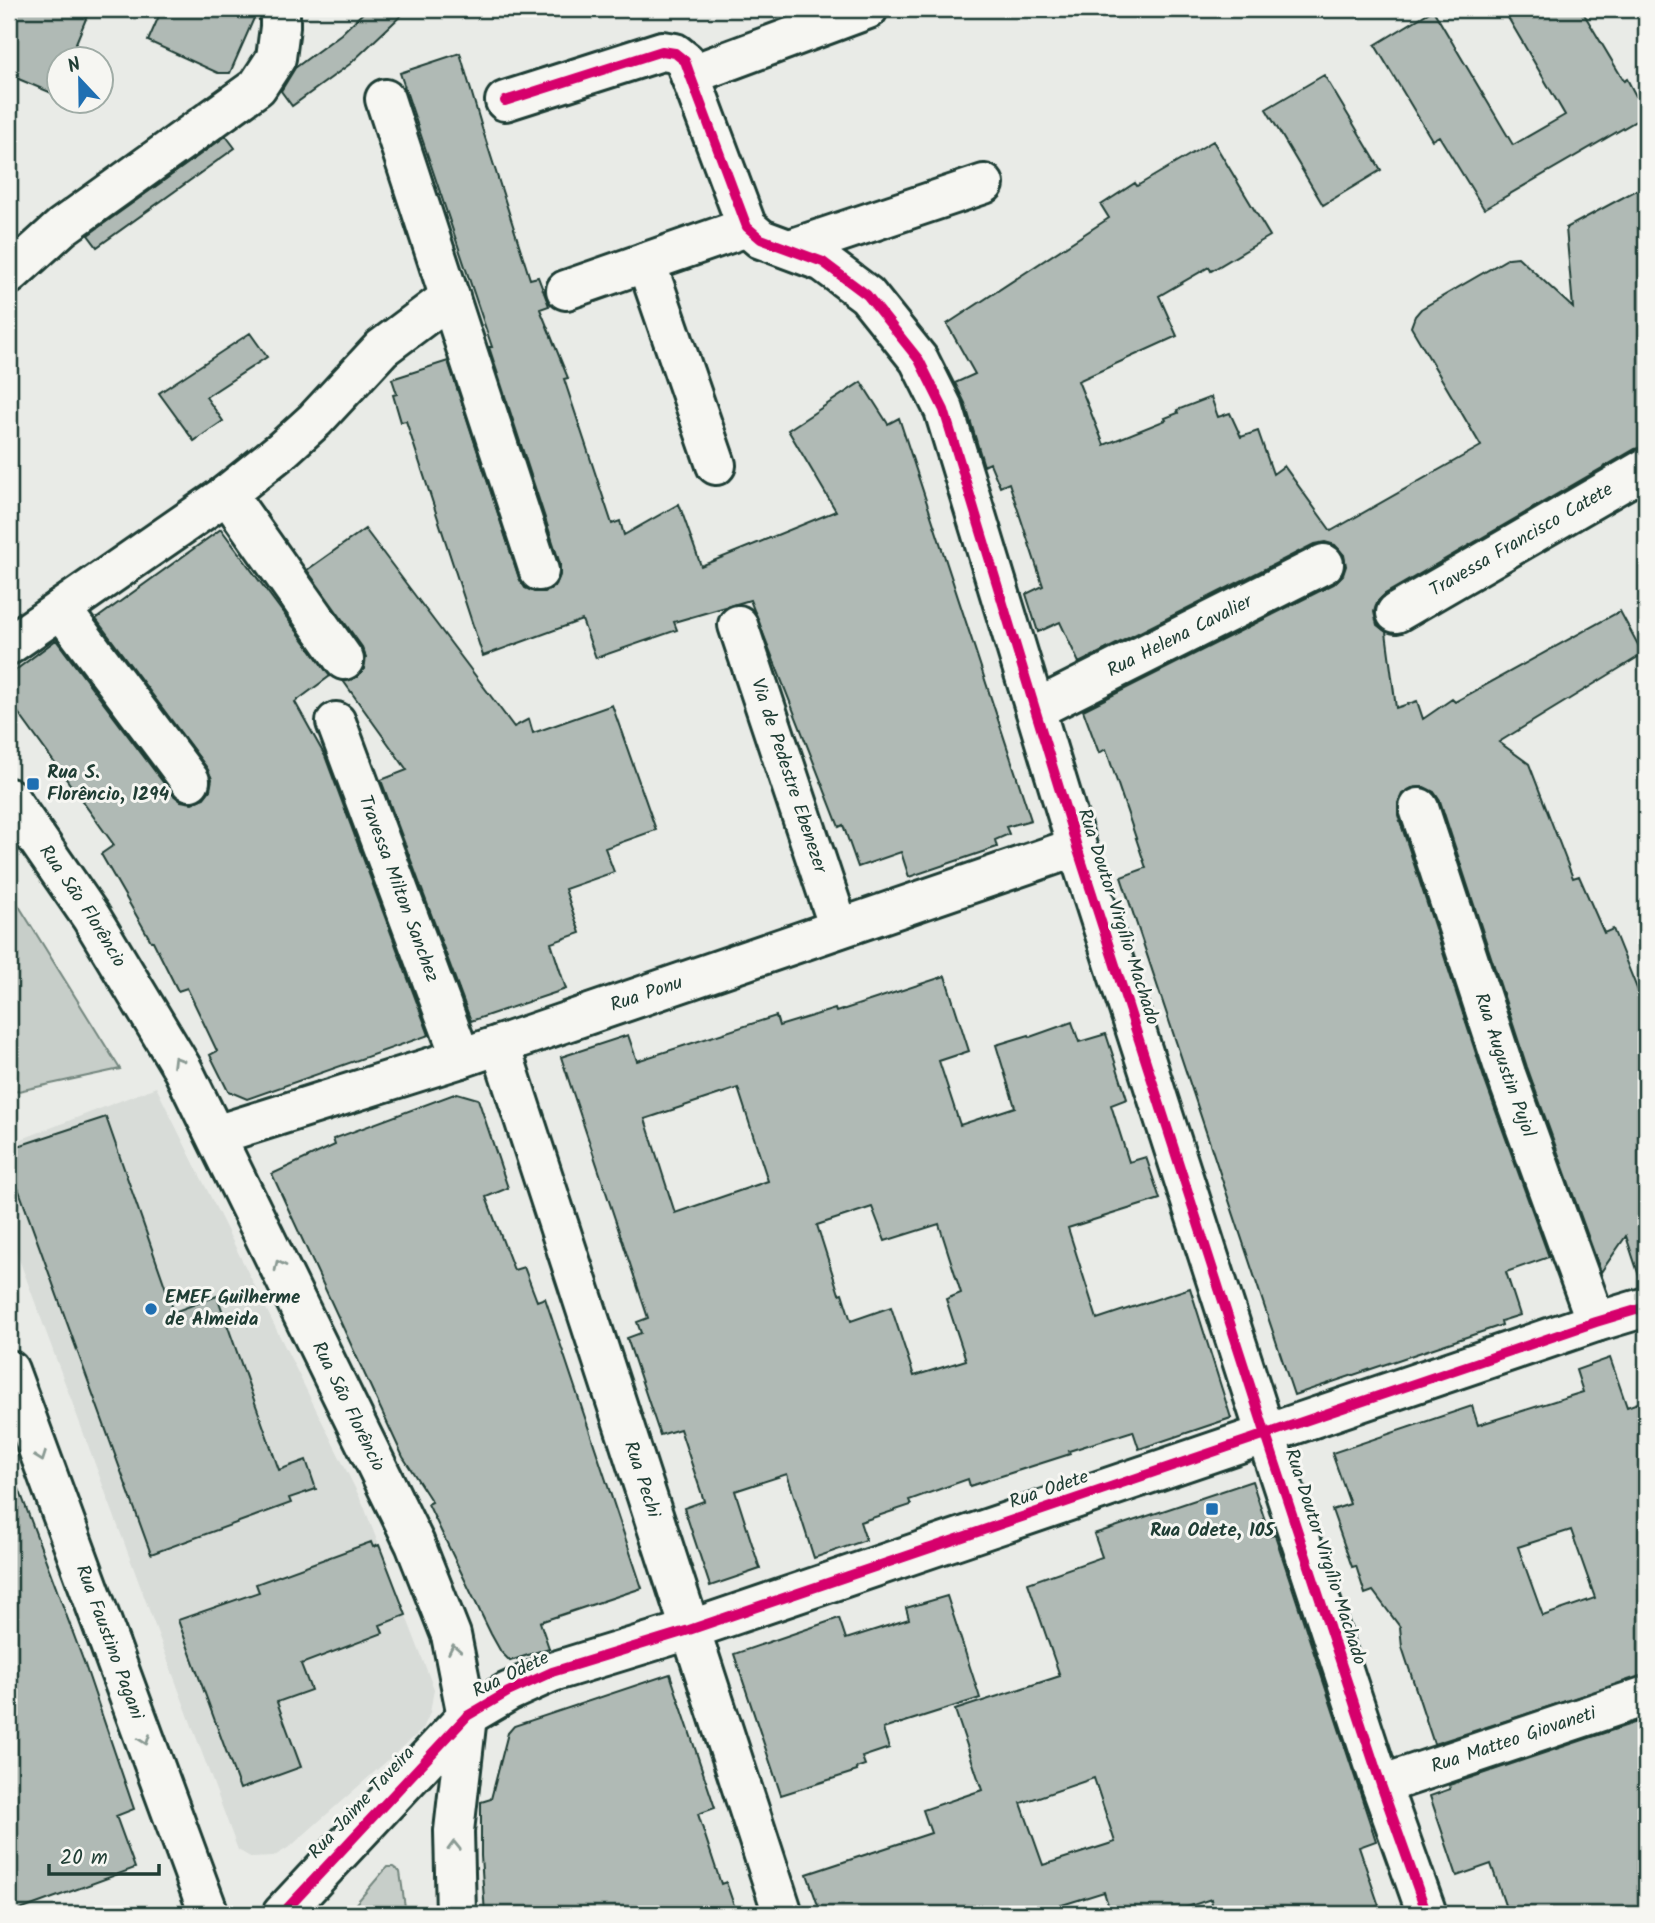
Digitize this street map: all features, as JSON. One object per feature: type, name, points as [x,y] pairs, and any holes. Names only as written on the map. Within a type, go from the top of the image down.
[{"type":"street","points":[[9,275],[62,227],[257,87],[276,58],[280,9]]},
{"type":"street","points":[[691,75],[868,9]]},
{"type":"street","points":[[505,101],[638,57],[662,51],[675,53],[685,61],[691,75],[747,227],[566,290]]},
{"type":"street","points":[[385,99],[539,571]]},
{"type":"street","points":[[790,249],[984,184]]},
{"type":"street","name":"Rua Doutor Virgílio Machado","points":[[747,227],[761,239],[823,262],[867,295],[919,360],[944,410],[1077,847],[1266,1435],[1381,1785],[1427,1914]]},
{"type":"street","points":[[646,262],[716,465]]},
{"type":"street","points":[[9,645],[227,495],[315,420],[382,348],[450,297]]},
{"type":"street","name":"Travessa Francisco Catete","points":[[1396,613],[1646,468]]},
{"type":"street","points":[[227,495],[344,660]]},
{"type":"street","name":"Rua Helena Cavalier","points":[[1036,709],[1324,564]]},
{"type":"street","points":[[61,609],[190,781]]},
{"type":"street","name":"Via de Pedestre Ebenezer","points":[[738,625],[839,928]]},
{"type":"street","name":"Travessa Milton Sanchez","points":[[336,722],[461,1058]]},
{"type":"street","name":"Rua São Florêncio","points":[[9,798],[91,917],[183,1070],[415,1544],[451,1635],[467,1716],[454,1831],[456,1914]]},
{"type":"street","name":"Rua Augustin Pujol","points":[[1419,808],[1506,1074],[1596,1322]]},
{"type":"street","name":"Rua Ponu","points":[[216,1135],[500,1045],[1077,847]]},
{"type":"street","name":"Rua Pechi","points":[[500,1045],[783,1914]]},
{"type":"street","name":"Rua Odete","points":[[467,1716],[508,1692],[552,1672],[689,1630],[1646,1307]]},
{"type":"street","name":"Rua Faustino Pagani","points":[[9,1370],[209,1914]]},
{"type":"street","name":"Rua Matteo Giovaneti","points":[[1381,1785],[1646,1696]]},
{"type":"street","name":"Rua Jaime Taveira","points":[[282,1914],[467,1716]]},
{"type":"shaded area","points":[[9,890],[120,1069],[9,1093]]},
{"type":"shaded area","name":"EMEF Guilherme de Almeida","points":[[156,1087],[363,1504],[434,1689],[430,1713],[423,1729],[291,1846],[273,1857],[252,1858],[238,1850],[9,1232],[9,1144]]},
{"type":"shaded area","points":[[387,1867],[393,1867],[400,1872],[406,1914],[347,1914]]},
{"type":"building","points":[[9,9],[90,9],[75,46],[46,46],[46,91],[9,75]]},
{"type":"building","points":[[162,9],[258,9],[230,73],[218,73],[148,41]]},
{"type":"building","points":[[367,9],[408,9],[350,64],[292,106],[281,91],[295,68],[341,34]]},
{"type":"building","points":[[1503,9],[1581,9],[1624,81],[1627,79],[1646,115],[1484,209],[1439,136],[1432,140],[1375,45],[1433,10],[1513,145],[1565,115]]},
{"type":"building","points":[[460,53],[530,279],[538,277],[549,306],[540,309],[568,378],[564,379],[612,524],[620,521],[624,535],[679,504],[701,566],[836,511],[788,430],[861,382],[888,424],[899,418],[1031,820],[1006,827],[1009,834],[995,840],[997,847],[909,877],[901,852],[858,867],[843,825],[839,827],[750,600],[674,622],[677,630],[596,658],[582,620],[483,656],[406,421],[401,422],[393,395],[397,394],[392,379],[448,361],[519,578],[525,588],[534,592],[545,592],[556,585],[560,564],[489,347],[492,347],[400,73]]},
{"type":"building","points":[[1324,75],[1381,170],[1323,205],[1266,109]]},
{"type":"building","points":[[226,136],[235,148],[97,247],[88,235]]},
{"type":"building","points":[[1213,141],[1270,236],[1211,271],[1209,267],[1159,296],[1177,336],[1078,381],[1104,445],[1166,420],[1165,418],[1178,413],[1177,410],[1211,397],[1218,417],[1230,413],[1241,437],[1258,431],[1273,474],[1284,466],[1331,531],[1481,446],[1411,327],[1421,309],[1509,258],[1518,257],[1573,308],[1566,228],[1646,185],[1646,446],[1635,449],[1385,594],[1377,602],[1374,612],[1377,625],[1386,632],[1396,708],[1417,701],[1423,719],[1452,699],[1455,702],[1620,611],[1643,654],[1499,742],[1529,764],[1573,878],[1579,876],[1604,933],[1613,929],[1646,1011],[1646,1281],[1641,1282],[1626,1236],[1601,1272],[1527,1067],[1440,801],[1434,792],[1424,787],[1412,788],[1402,794],[1398,803],[1398,815],[1485,1081],[1549,1257],[1506,1272],[1520,1315],[1501,1321],[1502,1325],[1294,1395],[1121,877],[1146,868],[1106,749],[1099,753],[1083,710],[1334,584],[1343,575],[1346,566],[1344,555],[1335,545],[1325,542],[1314,544],[1079,663],[1060,622],[1038,632],[1026,594],[1043,586],[1009,483],[1000,487],[990,463],[984,466],[965,403],[955,383],[975,374],[947,324],[1109,218],[1101,205],[1135,183],[1137,186]]},
{"type":"building","points":[[250,333],[267,357],[206,397],[223,421],[194,441],[159,393]]},
{"type":"building","points":[[221,529],[330,676],[295,702],[325,756],[429,1035],[247,1099],[228,1091],[210,1055],[217,1051],[187,988],[178,991],[153,941],[101,854],[114,845],[9,700],[9,675],[56,640],[172,794],[181,801],[192,803],[204,798],[210,790],[212,779],[207,768],[96,619]]},
{"type":"building","points":[[365,529],[514,727],[529,719],[533,733],[612,705],[656,830],[605,848],[614,872],[565,889],[580,933],[551,943],[566,989],[471,1021],[381,780],[407,770],[344,682],[357,677],[364,669],[366,657],[362,647],[307,570]]},
{"type":"building","points":[[945,976],[969,1051],[939,1061],[960,1125],[1015,1107],[996,1045],[1029,1035],[1030,1037],[1072,1022],[1079,1042],[1106,1034],[1127,1099],[1111,1105],[1129,1162],[1146,1157],[1160,1199],[1068,1228],[1097,1319],[1190,1288],[1231,1418],[1139,1449],[1133,1431],[970,1486],[968,1479],[909,1500],[911,1505],[860,1522],[866,1540],[814,1558],[787,1474],[735,1491],[760,1569],[710,1586],[684,1508],[704,1501],[680,1429],[660,1435],[627,1338],[641,1333],[637,1322],[648,1318],[561,1057],[628,1035],[637,1061],[776,1016],[779,1026],[835,1009],[836,1012]],"holes":[[[738,1088],[768,1181],[675,1213],[645,1119]],[[872,1207],[885,1241],[939,1224],[961,1293],[946,1299],[966,1360],[914,1376],[891,1307],[851,1321],[842,1293],[839,1294],[817,1225]]]},
{"type":"building","points":[[457,1093],[478,1099],[508,1188],[486,1197],[514,1270],[524,1267],[537,1301],[545,1298],[642,1588],[540,1622],[549,1648],[510,1661],[501,1652],[491,1634],[428,1504],[432,1502],[403,1457],[272,1174],[335,1145],[333,1139]]},
{"type":"building","points":[[106,1117],[174,1312],[217,1296],[279,1470],[306,1460],[316,1489],[289,1498],[291,1503],[151,1554],[9,1163],[9,1149]]},
{"type":"building","points":[[1610,1358],[1627,1407],[1646,1400],[1646,1675],[1434,1744],[1402,1647],[1400,1627],[1373,1591],[1365,1594],[1356,1566],[1352,1567],[1332,1510],[1350,1504],[1332,1453],[1472,1406],[1478,1425],[1583,1392],[1576,1370]],"holes":[[[1571,1530],[1595,1598],[1543,1616],[1518,1547]]]},
{"type":"building","points":[[12,1470],[85,1665],[134,1809],[116,1816],[135,1868],[9,1914],[9,1471]]},
{"type":"building","points":[[1252,1481],[1270,1536],[1275,1535],[1376,1841],[1359,1847],[1379,1906],[1375,1907],[1377,1914],[1214,1914],[1211,1899],[1166,1914],[1111,1914],[1104,1892],[1033,1914],[821,1914],[807,1874],[931,1833],[923,1810],[982,1790],[955,1710],[1060,1676],[1028,1583],[1102,1557],[1094,1534]],"holes":[[[1094,1778],[1115,1842],[1043,1865],[1021,1803]]]},
{"type":"building","points":[[371,1542],[373,1547],[379,1545],[406,1615],[380,1625],[383,1633],[301,1664],[311,1690],[277,1702],[301,1767],[240,1789],[178,1620],[259,1592],[256,1584]]},
{"type":"building","points":[[947,1596],[980,1698],[883,1729],[889,1748],[862,1757],[865,1765],[856,1768],[857,1771],[781,1795],[734,1654],[839,1618],[846,1639],[909,1619],[906,1608]]},
{"type":"building","points":[[670,1674],[715,1808],[698,1814],[721,1884],[726,1882],[737,1914],[485,1914],[481,1802],[491,1799],[508,1733],[514,1726]]},
{"type":"building","points":[[1646,1719],[1646,1914],[1508,1914],[1491,1864],[1457,1876],[1430,1796],[1450,1789],[1449,1785]]},
{"type":"cycle path","points":[[505,101],[662,51],[675,53],[685,61],[747,227],[761,239],[823,262],[867,295],[919,360],[944,410],[1077,847],[1266,1435],[1381,1785],[1427,1914]]},
{"type":"cycle path","points":[[282,1914],[467,1716],[508,1692],[552,1672],[689,1630],[1646,1307]]},
{"type":"place","name":"Rua S. Florêncio, 1294","points":[[33,784]]},
{"type":"place","name":"EMEF Guilherme de Almeida","points":[[151,1309]]},
{"type":"place","name":"Rua Odete, 105","points":[[1212,1509]]}]
